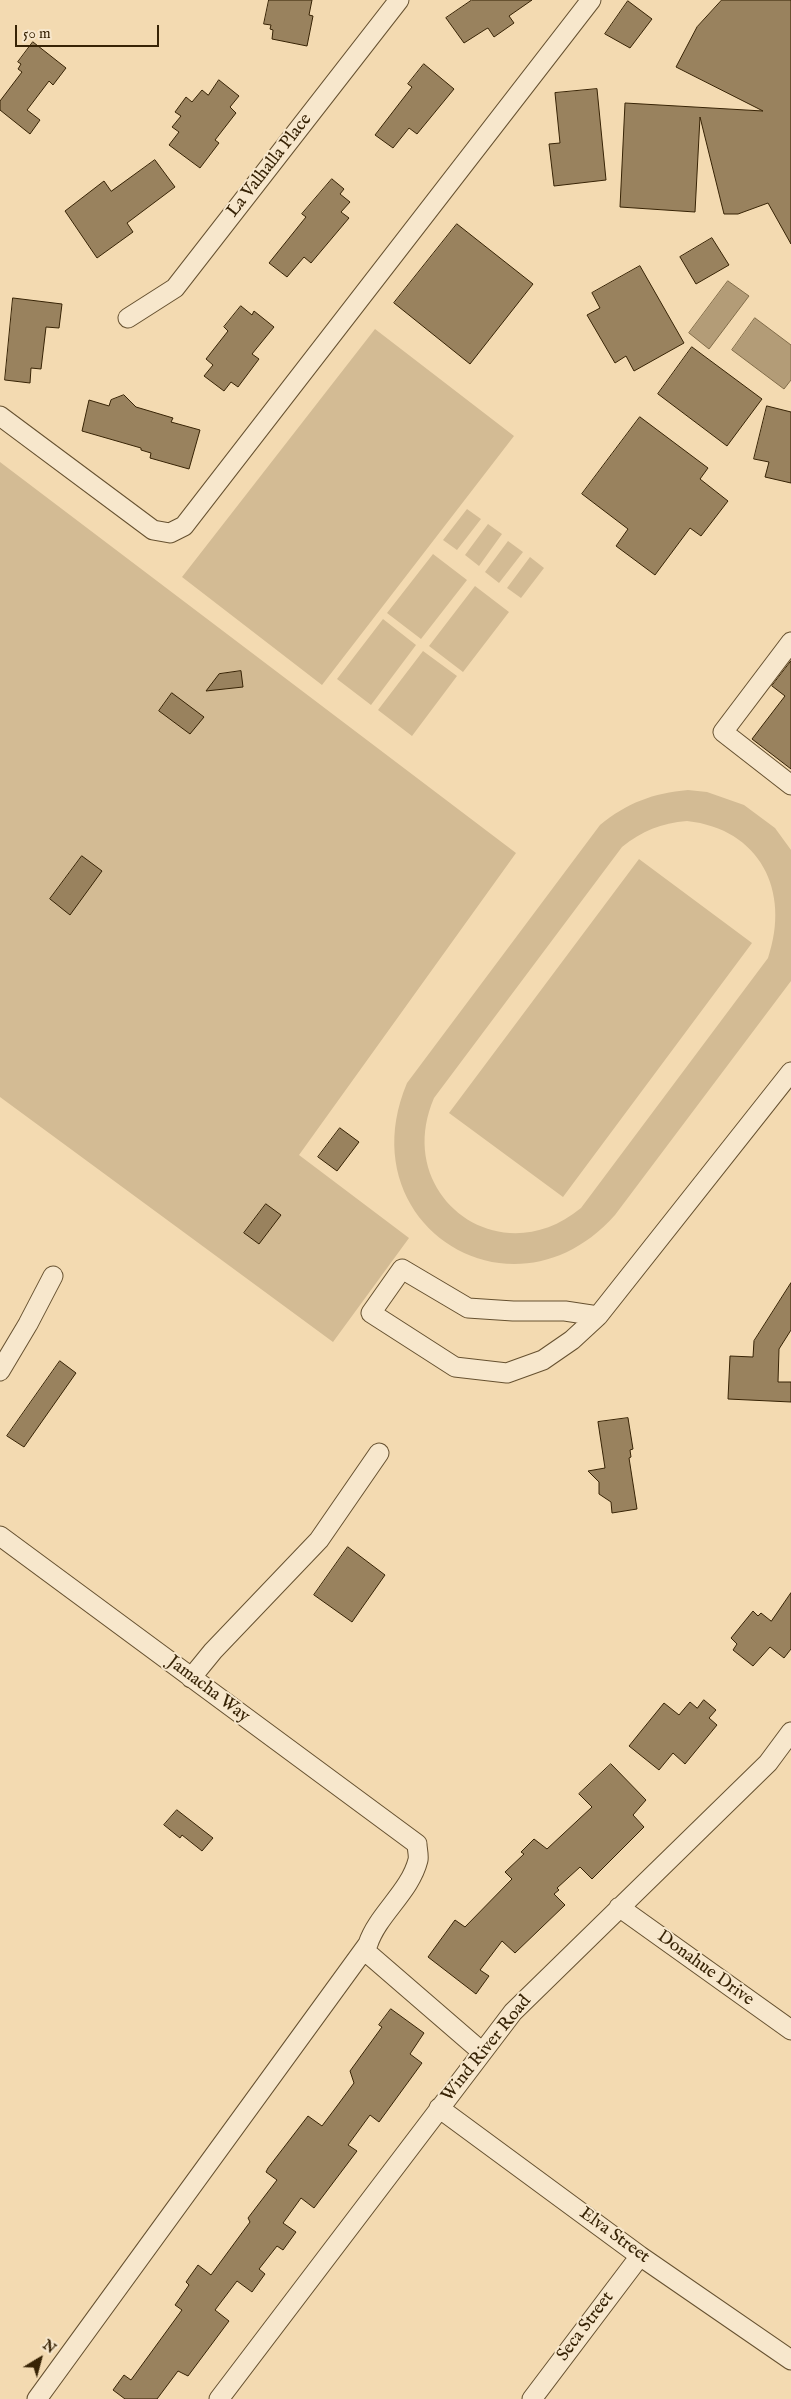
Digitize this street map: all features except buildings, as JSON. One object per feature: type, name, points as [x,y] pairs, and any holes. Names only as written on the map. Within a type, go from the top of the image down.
[{"type":"street","name":"La Valhalla Place","points":[[128,318],[175,288],[399,0]]},
{"type":"street","points":[[0,416],[153,530],[170,534],[184,526],[591,0]]},
{"type":"street","points":[[791,642],[723,732],[791,785]]},
{"type":"street","points":[[598,1316],[565,1311],[513,1311],[468,1308],[402,1269],[371,1313],[455,1367],[507,1373],[543,1360],[572,1340],[598,1316],[791,1072]]},
{"type":"street","points":[[0,1371],[28,1324],[53,1276]]},
{"type":"street","points":[[191,1678],[213,1651],[318,1540],[379,1453]]},
{"type":"street","name":"Jamacha Way","points":[[0,1536],[417,1844],[418,1859],[408,1881],[372,1932],[364,1950]]},
{"type":"street","name":"Wind River Road","points":[[219,2399],[513,2012],[768,1763],[791,1732]]},
{"type":"street","name":"Donahue Drive","points":[[619,1907],[791,2030]]},
{"type":"street","points":[[36,2399],[364,1950],[482,2052]]},
{"type":"street","name":"Elva Street","points":[[439,2108],[640,2256],[791,2360]]},
{"type":"street","name":"Seca Street","points":[[532,2399],[640,2256]]},
{"type":"shaded area","points":[[728,281],[749,296],[709,349],[689,333]]},
{"type":"shaded area","points":[[755,318],[791,345],[791,380],[784,389],[732,350]]},
{"type":"shaded area","points":[[375,329],[514,436],[322,685],[182,577]]},
{"type":"shaded area","points":[[0,462],[516,853],[299,1155],[409,1238],[333,1342],[0,1097]]},
{"type":"shaded area","points":[[467,509],[481,519],[457,550],[443,540]]},
{"type":"shaded area","points":[[488,524],[502,534],[479,566],[465,555]]},
{"type":"shaded area","points":[[508,541],[523,552],[499,583],[485,572]]},
{"type":"shaded area","points":[[433,554],[467,580],[421,639],[387,613]]},
{"type":"shaded area","points":[[530,557],[544,568],[521,598],[507,588]]},
{"type":"shaded area","points":[[475,586],[509,612],[463,672],[429,646]]},
{"type":"shaded area","points":[[383,619],[416,645],[371,705],[337,679]]},
{"type":"shaded area","points":[[423,651],[457,676],[412,736],[378,710]]},
{"type":"shaded area","points":[[675,791],[707,792],[744,805],[775,828],[791,850],[791,981],[615,1215],[574,1248],[531,1263],[489,1261],[450,1245],[420,1217],[400,1180],[395,1134],[407,1083],[600,825],[610,817],[641,800]],"holes":[[[687,821],[712,826],[734,836],[751,850],[764,867],[772,887],[775,909],[774,933],[768,958],[581,1208],[549,1227],[518,1233],[487,1229],[461,1215],[440,1193],[428,1166],[425,1133],[434,1098],[622,847],[644,832],[660,826]]]},
{"type":"shaded area","points":[[639,859],[752,943],[563,1197],[449,1113]]}]
